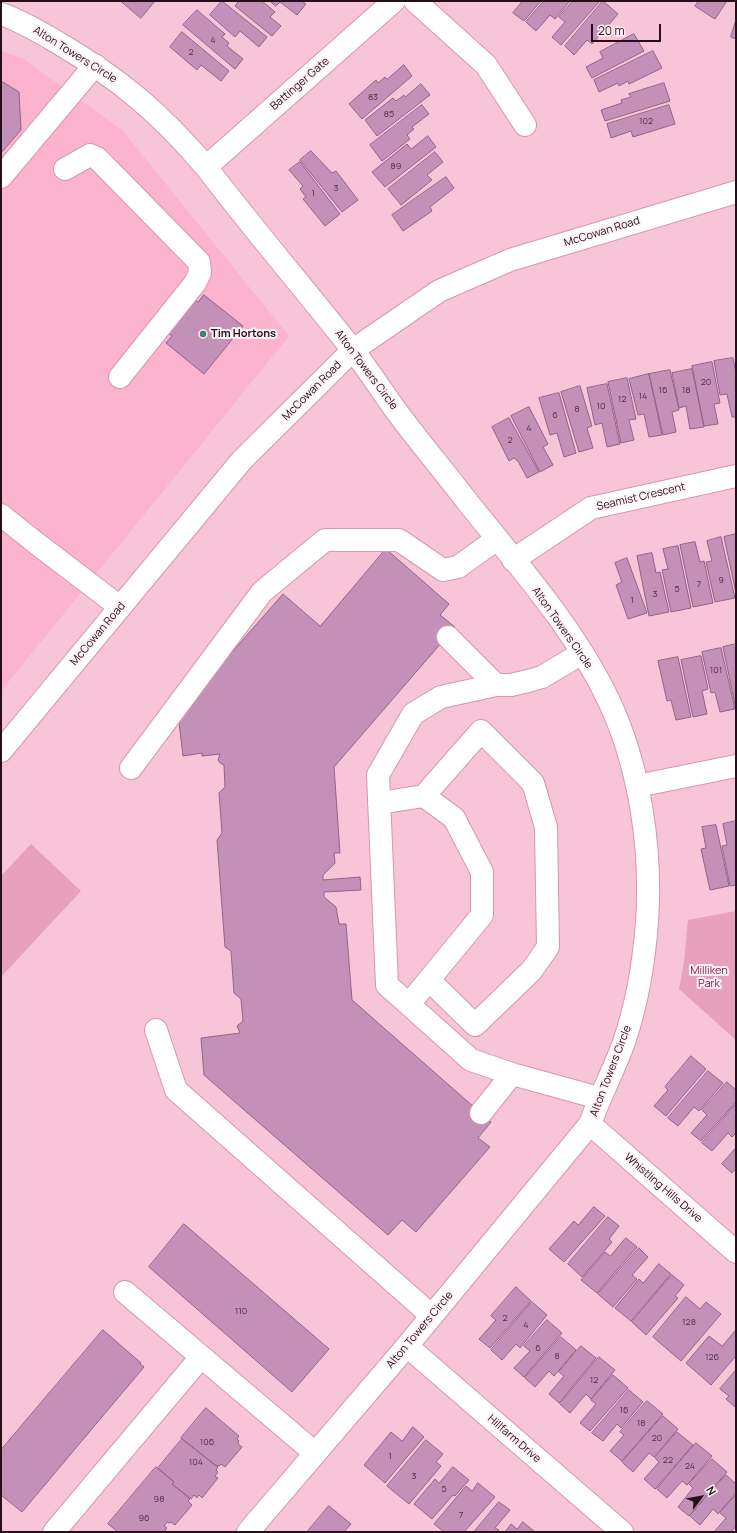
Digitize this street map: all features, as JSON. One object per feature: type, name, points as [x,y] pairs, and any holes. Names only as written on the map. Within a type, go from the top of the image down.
[{"type":"street","name":"Battinger Gate","points":[[206,167],[394,1]]},
{"type":"street","points":[[416,1],[486,65],[525,125]]},
{"type":"street","name":"Alton Towers Circle","points":[[1,14],[41,33],[95,65],[130,90],[153,110],[183,140],[206,167],[353,350],[393,406],[497,539],[582,653],[608,699],[616,718],[637,786],[646,849],[647,919],[644,950],[633,1010],[625,1038],[614,1069],[599,1098],[590,1124],[407,1346],[248,1532]]},
{"type":"street","points":[[1,177],[95,65]]},
{"type":"street","points":[[66,169],[90,155],[97,158],[199,262],[200,273],[195,283],[120,377]]},
{"type":"street","name":"McCowan Road","points":[[1,751],[242,460],[353,350],[439,291],[510,260],[736,192]]},
{"type":"street","name":"Seamist Crescent","points":[[513,560],[591,508],[736,476]]},
{"type":"street","points":[[1,515],[120,607]]},
{"type":"street","points":[[131,768],[262,592],[325,540],[399,540],[443,570],[458,566],[497,539]]},
{"type":"street","points":[[448,637],[496,685]]},
{"type":"street","points":[[582,653],[542,676],[511,684],[496,685],[441,697],[413,714],[378,775],[379,804],[387,985],[471,1060],[512,1074],[599,1098]]},
{"type":"street","points":[[379,804],[424,796],[481,731],[533,783],[546,827],[548,947],[532,970],[476,1026],[429,980]]},
{"type":"street","points":[[637,786],[736,766]]},
{"type":"street","points":[[409,1004],[482,915],[482,872],[454,818],[424,796]]},
{"type":"street","points":[[156,1030],[176,1090],[432,1316]]},
{"type":"street","points":[[481,1113],[512,1074]]},
{"type":"street","name":"Whistling Hills Drive","points":[[590,1124],[736,1252]]},
{"type":"street","points":[[125,1292],[315,1453]]},
{"type":"street","name":"Hillfarm Drive","points":[[407,1346],[622,1532]]},
{"type":"street","points":[[54,1532],[201,1357]]},
{"type":"shaded area","points":[[1,51],[24,59],[122,130],[289,336],[1,691]]},
{"type":"green space","points":[[31,844],[81,891],[1,977],[1,876]]},
{"type":"green space","name":"Milliken Park","points":[[736,911],[736,1040],[679,989],[684,962],[688,920]]},
{"type":"building","points":[[121,1],[155,1],[141,18]]},
{"type":"building","points":[[222,1],[267,37],[259,47],[240,31],[235,37],[210,15]]},
{"type":"building","points":[[236,1],[262,1],[275,12],[270,17],[281,26],[272,36],[235,6],[238,2]]},
{"type":"building","points":[[270,1],[302,1],[306,4],[297,15],[280,2],[276,6]]},
{"type":"building","points":[[523,1],[541,1],[524,21],[513,13]]},
{"type":"building","points":[[544,1],[570,1],[555,19],[550,15],[536,31],[526,22]]},
{"type":"building","points":[[573,1],[600,1],[561,45],[552,37],[565,22],[559,17]]},
{"type":"building","points":[[603,1],[618,14],[592,44],[587,40],[574,55],[565,46]]},
{"type":"building","points":[[699,1],[727,1],[715,19],[695,6]]},
{"type":"building","points":[[197,10],[225,34],[222,37],[229,43],[227,46],[243,59],[235,69],[183,25]]},
{"type":"building","points":[[736,20],[736,39],[731,37]]},
{"type":"building","points":[[182,32],[229,71],[221,81],[201,65],[197,70],[170,47]]},
{"type":"building","points":[[634,34],[644,51],[592,78],[586,67],[603,58],[600,52]]},
{"type":"building","points":[[653,51],[662,68],[629,84],[628,81],[619,86],[618,83],[599,92],[594,80]]},
{"type":"building","points":[[404,65],[412,76],[362,119],[349,104],[376,80],[378,83],[385,77],[387,79]]},
{"type":"building","points":[[1,81],[19,92],[21,130],[1,153]]},
{"type":"building","points":[[664,83],[670,101],[605,121],[601,110],[622,103],[621,100],[631,97],[629,94]]},
{"type":"building","points":[[421,84],[430,95],[377,136],[365,120],[393,98],[396,101],[404,95],[405,97]]},
{"type":"building","points":[[422,105],[429,114],[412,127],[414,129],[407,135],[410,139],[382,161],[370,145]]},
{"type":"building","points":[[669,105],[675,124],[633,137],[631,131],[611,138],[607,124]]},
{"type":"building","points":[[428,136],[436,147],[385,187],[372,172],[407,144],[411,149]]},
{"type":"building","points":[[311,151],[332,173],[336,171],[358,200],[342,212],[300,160]]},
{"type":"building","points":[[435,152],[443,162],[427,175],[432,180],[401,205],[388,189]]},
{"type":"building","points":[[300,162],[340,214],[325,226],[303,199],[306,197],[300,189],[303,186],[289,170]]},
{"type":"building","points":[[446,177],[454,188],[430,207],[432,211],[403,231],[392,215]]},
{"type":"building","name":"Tim Hortons","points":[[204,295],[243,326],[204,374],[166,343],[172,336],[167,332],[194,299],[198,302]]},
{"type":"building","points":[[733,358],[736,373],[736,417],[732,417],[727,394],[720,395],[714,361]]},
{"type":"building","points":[[712,362],[720,403],[714,404],[718,424],[704,426],[692,366]]},
{"type":"building","points":[[692,369],[704,427],[690,429],[686,406],[679,408],[672,373]]},
{"type":"building","points":[[670,370],[679,410],[672,412],[676,432],[663,435],[649,374]]},
{"type":"building","points":[[649,374],[662,435],[649,437],[644,414],[638,415],[629,379]]},
{"type":"building","points":[[627,378],[636,419],[629,420],[634,440],[621,443],[608,382]]},
{"type":"building","points":[[607,384],[620,444],[607,447],[602,423],[595,425],[587,388]]},
{"type":"building","points":[[580,386],[592,426],[587,428],[593,448],[579,452],[561,392]]},
{"type":"building","points":[[559,393],[576,453],[564,457],[557,433],[550,435],[539,398]]},
{"type":"building","points":[[529,407],[548,444],[543,447],[553,465],[540,472],[511,416]]},
{"type":"building","points":[[509,418],[539,472],[527,478],[518,461],[514,458],[509,461],[492,427]]},
{"type":"building","points":[[736,534],[736,593],[724,537]]},
{"type":"building","points":[[721,537],[735,598],[715,602],[706,562],[712,561],[707,541]]},
{"type":"building","points":[[695,542],[700,562],[704,561],[713,603],[693,607],[680,545]]},
{"type":"building","points":[[678,546],[691,608],[671,612],[662,570],[668,569],[663,549]]},
{"type":"building","points":[[386,549],[449,604],[440,615],[455,627],[334,767],[340,853],[334,853],[335,863],[323,875],[323,880],[360,877],[361,890],[324,892],[324,897],[336,907],[339,924],[346,924],[352,1000],[491,1122],[478,1138],[490,1147],[416,1232],[402,1220],[388,1235],[204,1075],[201,1038],[240,1033],[237,1026],[243,1021],[241,999],[234,993],[231,951],[225,947],[217,840],[222,833],[219,793],[225,787],[224,765],[218,760],[220,754],[202,756],[202,753],[183,756],[178,714],[283,594],[320,626]]},
{"type":"building","points":[[652,553],[656,573],[660,572],[669,612],[649,616],[637,556]]},
{"type":"building","points":[[627,558],[647,613],[628,619],[616,585],[622,582],[615,563]]},
{"type":"building","points":[[736,644],[736,709],[723,647]]},
{"type":"building","points":[[721,648],[735,709],[720,712],[715,692],[711,693],[702,652]]},
{"type":"building","points":[[701,656],[708,689],[702,691],[707,714],[693,717],[681,660]]},
{"type":"building","points":[[678,657],[691,717],[676,720],[671,700],[667,701],[658,661]]},
{"type":"building","points":[[736,821],[736,885],[730,886],[722,846],[727,845],[723,824]]},
{"type":"building","points":[[716,825],[729,886],[710,890],[701,849],[706,848],[702,827]]},
{"type":"building","points":[[691,1056],[706,1069],[666,1116],[654,1106],[668,1090],[665,1087]]},
{"type":"building","points":[[708,1071],[723,1083],[699,1111],[694,1107],[678,1126],[668,1118]]},
{"type":"building","points":[[727,1082],[736,1090],[736,1102],[701,1141],[691,1133],[707,1115],[702,1110]]},
{"type":"building","points":[[736,1104],[736,1133],[732,1137],[728,1133],[712,1151],[702,1143]]},
{"type":"building","points":[[736,1148],[736,1168],[732,1173],[722,1164]]},
{"type":"building","points":[[594,1207],[605,1216],[564,1262],[549,1249],[574,1221],[578,1225]]},
{"type":"building","points":[[608,1217],[619,1226],[609,1239],[612,1242],[582,1277],[568,1264]]},
{"type":"building","points":[[184,1224],[329,1349],[292,1392],[149,1267]]},
{"type":"building","points":[[626,1238],[637,1247],[597,1293],[581,1280],[605,1252],[610,1256]]},
{"type":"building","points":[[639,1248],[648,1257],[632,1275],[637,1279],[613,1307],[598,1294]]},
{"type":"building","points":[[659,1264],[671,1274],[631,1321],[615,1308],[639,1279],[643,1283]]},
{"type":"building","points":[[672,1275],[684,1285],[675,1296],[678,1298],[646,1335],[632,1322]]},
{"type":"building","points":[[516,1287],[531,1301],[490,1348],[479,1339],[496,1320],[491,1316]]},
{"type":"building","points":[[686,1297],[700,1309],[706,1302],[721,1314],[681,1361],[653,1337]]},
{"type":"building","points":[[532,1302],[547,1315],[520,1348],[516,1344],[502,1360],[491,1350]]},
{"type":"building","points":[[547,1320],[562,1333],[524,1377],[514,1368],[530,1351],[524,1346]]},
{"type":"building","points":[[103,1330],[144,1367],[22,1512],[1,1495],[1,1450]]},
{"type":"building","points":[[736,1330],[736,1358],[735,1357],[711,1385],[686,1363],[709,1336],[722,1346]]},
{"type":"building","points":[[561,1337],[576,1350],[554,1376],[549,1371],[535,1387],[525,1378]]},
{"type":"building","points":[[581,1346],[596,1358],[559,1403],[549,1394],[564,1376],[559,1372]]},
{"type":"building","points":[[599,1357],[615,1370],[591,1399],[586,1394],[570,1413],[560,1404]]},
{"type":"building","points":[[736,1370],[735,1407],[726,1399],[729,1396],[720,1389]]},
{"type":"building","points":[[613,1375],[628,1388],[590,1431],[580,1423],[596,1404],[591,1400]]},
{"type":"building","points":[[629,1390],[643,1402],[621,1428],[617,1424],[603,1441],[592,1433]]},
{"type":"building","points":[[647,1401],[663,1414],[622,1461],[610,1451],[624,1435],[620,1432]]},
{"type":"building","points":[[206,1408],[239,1436],[237,1439],[239,1441],[238,1444],[242,1447],[225,1467],[221,1464],[219,1466],[215,1465],[181,1438]]},
{"type":"building","points":[[663,1416],[678,1429],[654,1457],[649,1453],[633,1472],[622,1462]]},
{"type":"building","points":[[413,1427],[424,1437],[385,1483],[364,1465],[391,1432],[402,1441]]},
{"type":"building","points":[[677,1432],[693,1445],[655,1489],[644,1479],[659,1462],[655,1458]]},
{"type":"building","points":[[182,1439],[218,1467],[216,1470],[218,1472],[215,1476],[218,1478],[202,1498],[199,1495],[197,1498],[194,1495],[191,1499],[172,1484],[174,1482],[158,1468]]},
{"type":"building","points":[[426,1440],[443,1454],[436,1462],[441,1466],[409,1504],[387,1486]]},
{"type":"building","points":[[696,1443],[712,1456],[687,1485],[682,1481],[667,1498],[657,1489]]},
{"type":"building","points":[[712,1459],[727,1472],[689,1516],[678,1507],[693,1488],[689,1484]]},
{"type":"building","points":[[156,1467],[174,1482],[172,1484],[190,1499],[188,1501],[192,1505],[175,1525],[171,1522],[167,1522],[164,1526],[167,1528],[165,1530],[167,1532],[118,1532],[108,1524]]},
{"type":"building","points":[[453,1467],[469,1480],[455,1496],[453,1495],[432,1519],[414,1504],[435,1479],[439,1483]]},
{"type":"building","points":[[726,1475],[736,1484],[736,1493],[718,1514],[713,1509],[700,1525],[690,1516]]},
{"type":"building","points":[[478,1483],[495,1497],[464,1532],[444,1532],[434,1524],[466,1486],[472,1491]]},
{"type":"building","points":[[736,1495],[736,1526],[731,1532],[714,1532],[726,1518],[720,1513]]},
{"type":"building","points":[[499,1502],[510,1510],[495,1528],[499,1530],[497,1532],[474,1532]]},
{"type":"building","points":[[329,1506],[351,1524],[344,1532],[307,1532]]},
{"type":"building","points":[[523,1522],[535,1532],[505,1532],[511,1524],[517,1529]]},
{"type":"place","name":"Tim Hortons","points":[[203,334]]}]
